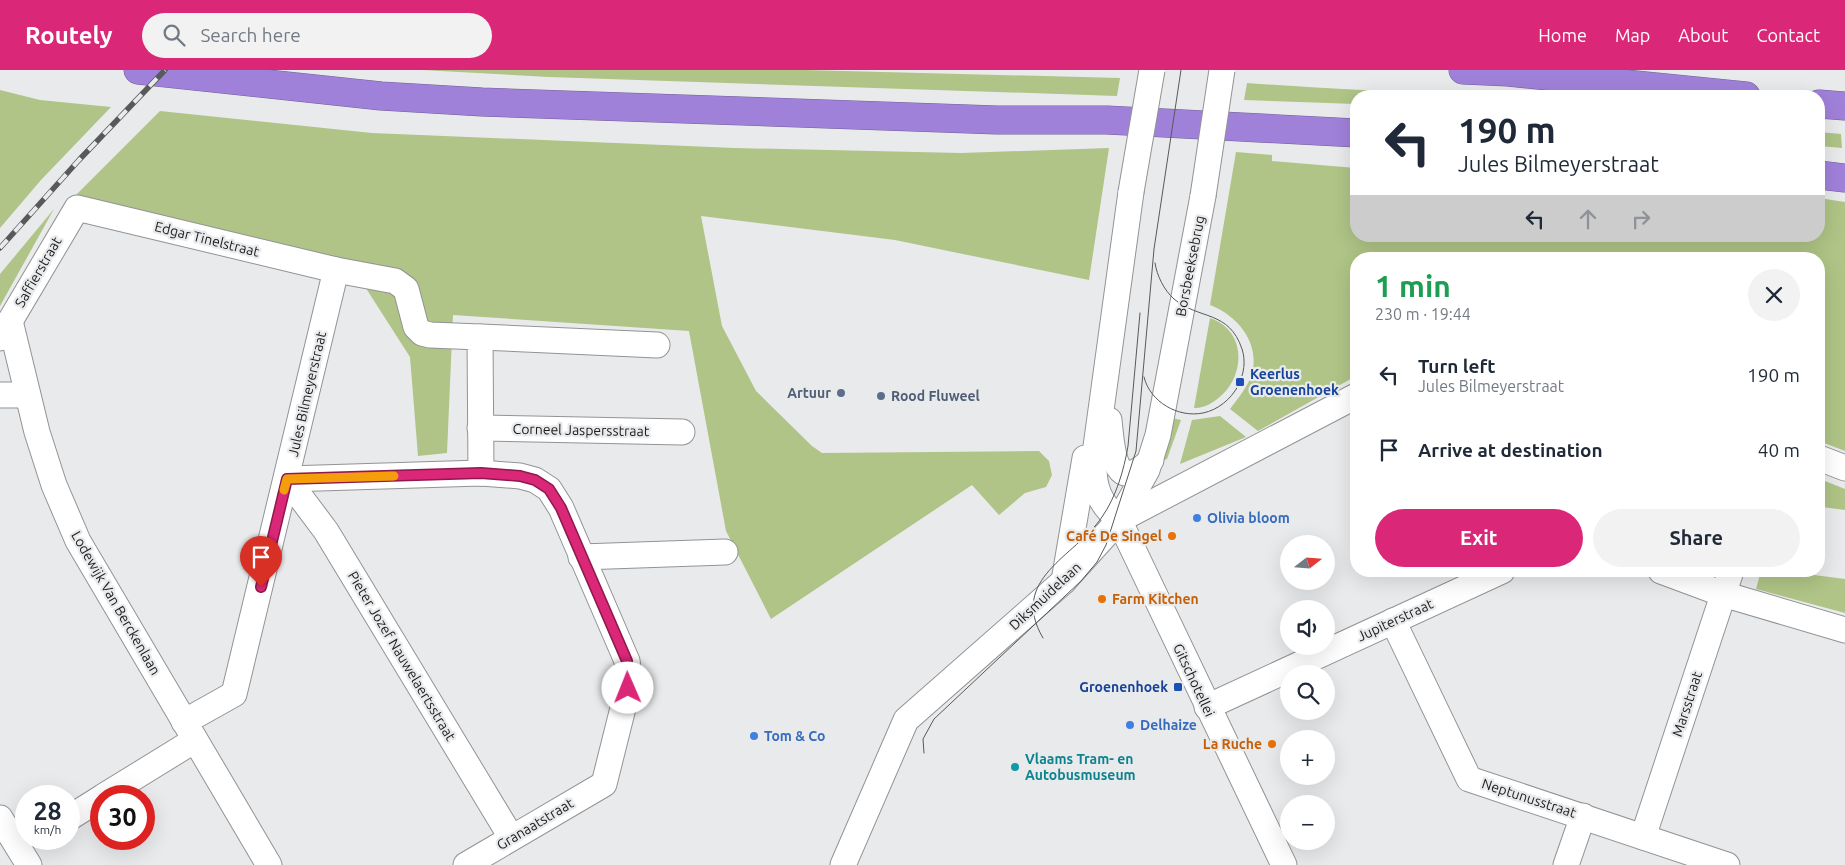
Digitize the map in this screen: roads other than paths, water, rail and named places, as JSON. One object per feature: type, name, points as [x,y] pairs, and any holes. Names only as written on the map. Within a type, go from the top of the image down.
[{"type":"highway","points":[[138,70],[381,96],[482,102],[997,120],[1107,120],[1350,132]]},
{"type":"highway","points":[[1463,70],[1508,72],[1686,90]]},
{"type":"highway","points":[[1825,104],[1845,106]]},
{"type":"highway","points":[[1825,175],[1845,178]]},
{"type":"street","points":[[1119,520],[1103,505],[1094,478],[1094,461],[1131,192],[1152,70]]},
{"type":"street","name":"Borsbeeksebrug","points":[[1119,520],[1151,460],[1165,406],[1203,196],[1222,70]]},
{"type":"street","name":"Edgar Tinelstraat","points":[[77,208],[336,270]]},
{"type":"street","name":"Saffierstraat","points":[[5,329],[77,208]]},
{"type":"street","points":[[336,270],[400,284],[406,289],[416,326],[422,333],[430,336],[657,345]]},
{"type":"street","name":"Jules Bilmeyerstraat","points":[[119,785],[190,731],[234,694],[336,270]]},
{"type":"street","name":"Lodewijk Van Berckenlaan","points":[[5,329],[54,485],[78,540],[269,865]]},
{"type":"street","points":[[480,337],[481,473]]},
{"type":"street","points":[[1106,382],[1112,452],[1118,467],[1125,473],[1133,474],[1141,471],[1151,460]]},
{"type":"street","points":[[1064,581],[1086,449],[1106,382]]},
{"type":"street","points":[[0,395],[27,395]]},
{"type":"street","name":"Diksmuidelaan","points":[[843,865],[906,720],[1064,581],[1119,520],[1350,399]]},
{"type":"street","name":"Corneel Jaspersstraat","points":[[480,428],[682,432]]},
{"type":"street","points":[[1825,460],[1845,468]]},
{"type":"street","points":[[287,479],[481,473],[520,476],[535,480],[549,489],[561,508],[581,557],[725,552]]},
{"type":"street","name":"Pieter Jozef Nauwelaertsstraat","points":[[287,479],[326,531],[511,837]]},
{"type":"street","name":"Gitschotellei","points":[[1119,520],[1284,865]]},
{"type":"street","name":"Granaatstraat","points":[[466,865],[491,859],[511,837],[604,784],[628,688],[629,674],[627,661],[581,557]]},
{"type":"street","name":"Jupiterstraat","points":[[1207,707],[1486,577]]},
{"type":"street","points":[[1697,577],[1727,582],[1845,630]]},
{"type":"street","name":"Marsstraat","points":[[1643,837],[1727,582]]},
{"type":"street","name":"Neptunusstraat","points":[[1393,621],[1470,779],[1583,816],[1713,863]]},
{"type":"street","points":[[1566,865],[1583,816]]},
{"type":"street","points":[[0,818],[27,851]]},
{"type":"tram line","points":[[924,753],[923,739],[934,719],[1081,581],[1097,562],[1106,545],[1136,451],[1154,249],[1181,70]]},
{"type":"tram line","points":[[1144,377],[1147,386],[1159,401],[1175,410],[1194,414],[1219,407],[1228,399],[1238,386],[1244,368],[1242,349],[1229,328],[1213,317],[1184,306],[1174,299],[1162,283],[1155,263]]},
{"type":"tram line","points":[[1043,638],[1034,618],[1034,600],[1039,584],[1049,570],[1102,517],[1122,474],[1128,446],[1140,313]]},
{"type":"railway","points":[[0,248],[79,160],[165,70]]},
{"type":"place","name":"Keerlus Groenenhoek","points":[[1240,382]]},
{"type":"place","name":"Artuur","points":[[841,393]]},
{"type":"place","name":"Rood Fluweel","points":[[881,396]]},
{"type":"place","name":"Olivia bloom","points":[[1197,518]]},
{"type":"place","name":"Café De Singel","points":[[1172,536]]},
{"type":"place","name":"Farm Kitchen","points":[[1102,599]]},
{"type":"place","name":"Groenenhoek","points":[[1178,687]]},
{"type":"place","name":"Delhaize","points":[[1130,725]]},
{"type":"place","name":"Tom & Co","points":[[754,736]]},
{"type":"place","name":"La Ruche","points":[[1272,744]]},
{"type":"place","name":"Vlaams Tram- en Autobusmuseum","points":[[1015,767]]}]
